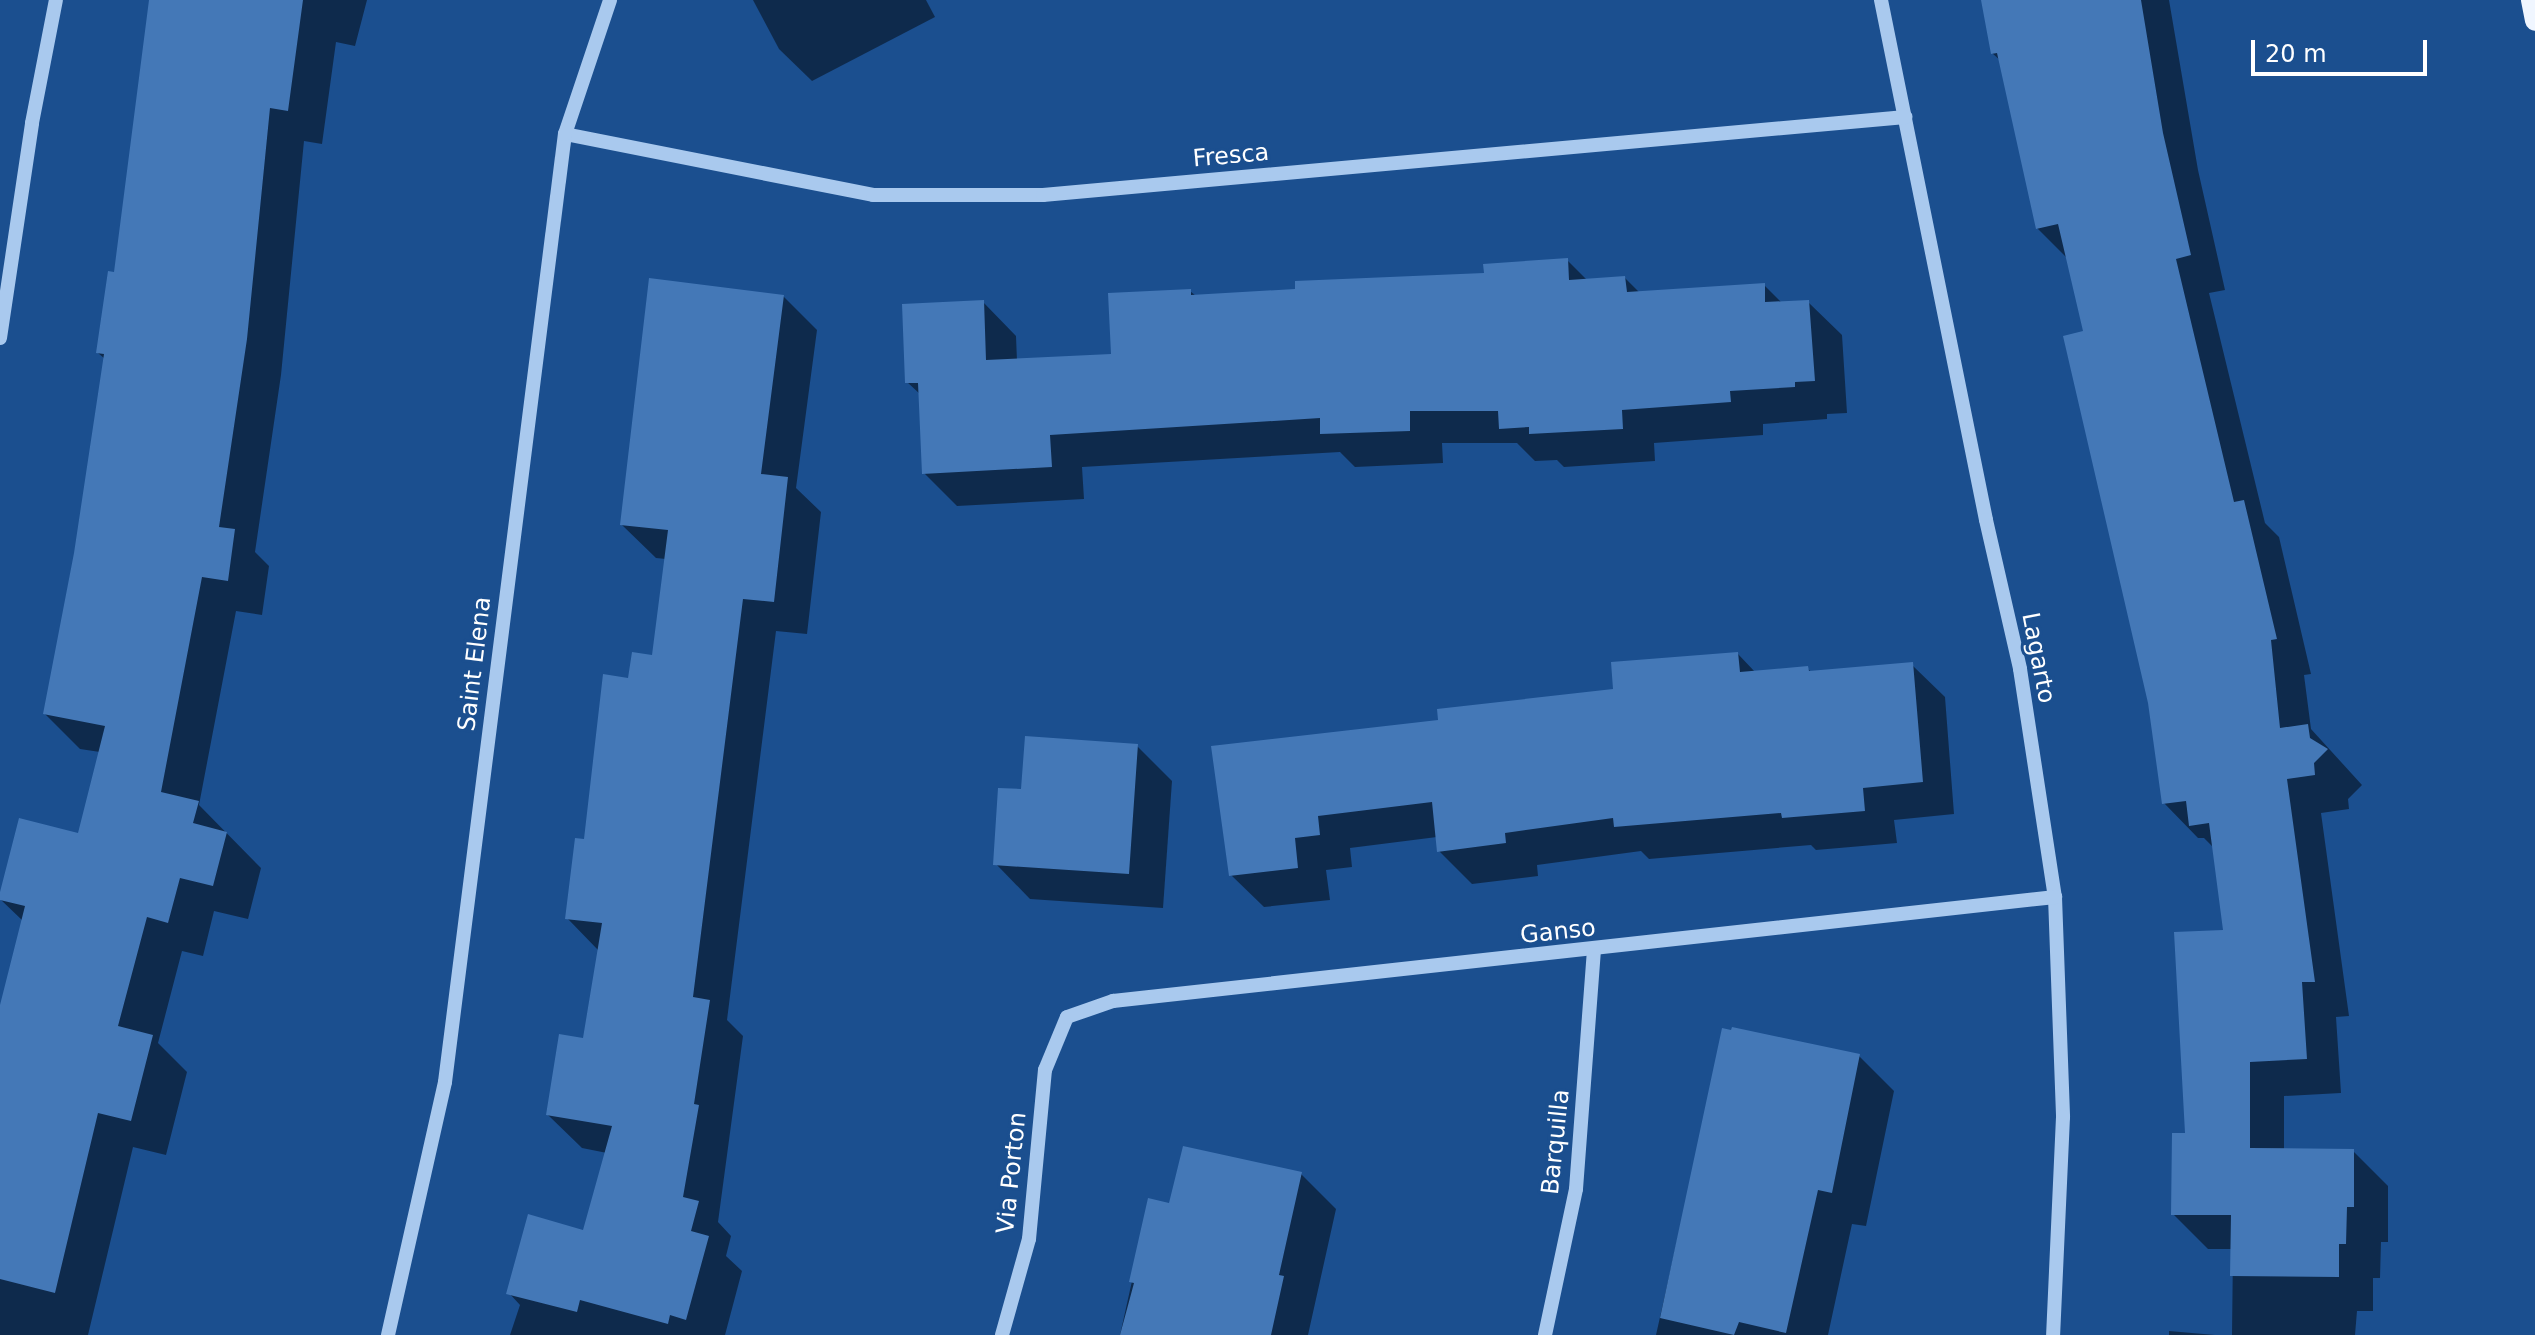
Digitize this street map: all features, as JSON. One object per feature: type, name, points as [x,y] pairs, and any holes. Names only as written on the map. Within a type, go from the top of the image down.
[{"type":"main road","points":[[2531,0],[2535,21]]},
{"type":"street","points":[[0,338],[32,123],[56,0]]},
{"type":"street","name":"Saint Elena","points":[[388,1335],[445,1082],[565,134],[610,0]]},
{"type":"street","name":"Lagarto","points":[[1881,0],[1986,520],[2020,669],[2055,897],[2063,1117],[2053,1335]]},
{"type":"street","name":"Fresca","points":[[565,134],[873,195],[1043,195],[1905,117]]},
{"type":"street","name":"Ganso","points":[[1067,1017],[1113,1001],[2055,897]]},
{"type":"street","name":"Barquilla","points":[[1545,1335],[1576,1189],[1594,950]]},
{"type":"street","name":"Via Porton","points":[[1002,1335],[1029,1239],[1045,1070],[1067,1017]]},
{"type":"building","points":[[149,0],[303,0],[288,111],[270,108],[247,339],[219,527],[235,529],[228,581],[202,577],[161,792],[199,801],[193,823],[227,832],[213,886],[180,878],[168,923],[147,917],[118,1026],[153,1035],[131,1121],[98,1113],[55,1293],[0,1279],[0,1005],[25,906],[0,900],[0,892],[19,818],[78,833],[105,726],[43,714],[74,553],[104,354],[96,353],[108,271],[114,272]]},
{"type":"building","points":[[1981,0],[2141,0],[2163,133],[2191,255],[2176,259],[2234,502],[2244,500],[2277,639],[2271,640],[2280,728],[2308,724],[2310,738],[2328,749],[2314,763],[2315,775],[2287,779],[2315,982],[2302,982],[2307,1059],[2250,1062],[2250,1148],[2354,1149],[2354,1207],[2347,1207],[2346,1244],[2339,1244],[2339,1277],[2230,1276],[2231,1215],[2171,1215],[2172,1133],[2185,1133],[2174,932],[2223,930],[2209,823],[2189,826],[2186,801],[2162,804],[2148,703],[2063,336],[2083,331],[2058,224],[2036,229],[1997,53],[1991,54]]},
{"type":"building","points":[[1568,258],[1569,280],[1625,276],[1627,292],[1765,283],[1765,302],[1809,300],[1815,381],[1795,382],[1795,387],[1730,391],[1731,402],[1622,410],[1623,429],[1529,434],[1529,427],[1499,429],[1498,411],[1410,411],[1410,431],[1320,434],[1320,418],[1050,435],[1052,467],[922,474],[918,383],[905,383],[902,304],[984,300],[986,360],[1111,354],[1108,293],[1191,289],[1191,295],[1295,289],[1295,281],[1484,273],[1483,264]]},
{"type":"building","points":[[649,278],[784,295],[761,474],[788,477],[774,602],[743,599],[693,997],[710,1000],[694,1104],[699,1105],[683,1197],[699,1201],[691,1231],[709,1236],[686,1320],[670,1315],[668,1324],[580,1300],[577,1312],[506,1294],[528,1214],[583,1230],[612,1126],[546,1115],[559,1034],[583,1038],[602,923],[565,919],[575,838],[584,839],[603,674],[628,678],[632,652],[652,655],[668,530],[620,525]]},
{"type":"building","points":[[1738,652],[1740,672],[1808,666],[1809,671],[1913,662],[1923,782],[1863,788],[1865,811],[1782,818],[1781,813],[1614,827],[1613,818],[1505,833],[1506,843],[1437,852],[1432,802],[1318,816],[1320,835],[1295,838],[1298,868],[1229,876],[1211,746],[1438,720],[1437,709],[1613,689],[1611,662]]},
{"type":"building","points":[[1025,736],[1138,744],[1129,874],[993,865],[998,788],[1021,789]]},
{"type":"building","points":[[1732,1027],[1860,1054],[1832,1193],[1818,1190],[1786,1333],[1739,1322],[1734,1335],[1660,1318],[1722,1028],[1731,1030]]},
{"type":"building","points":[[1183,1146],[1302,1172],[1279,1275],[1284,1276],[1271,1335],[1120,1335],[1134,1283],[1129,1282],[1148,1198],[1169,1203]]}]
